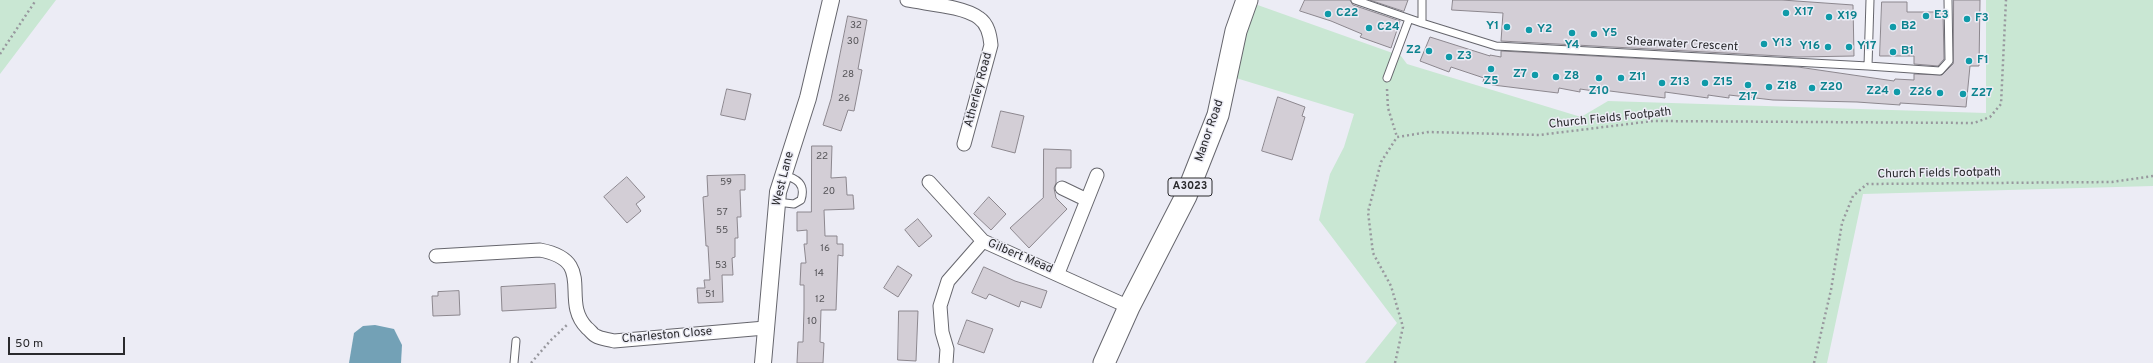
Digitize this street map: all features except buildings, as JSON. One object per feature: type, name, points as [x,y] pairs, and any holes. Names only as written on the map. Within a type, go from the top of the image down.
[{"type":"main road","name":"Manor Road","points":[[1104,363],[1129,307],[1186,196],[1215,123],[1236,31],[1247,0]]},
{"type":"street","name":"West Lane","points":[[763,363],[776,202],[782,175],[808,98],[831,0]]},
{"type":"street","name":"Atherley Road","points":[[907,0],[966,11],[980,18],[989,32],[990,45],[964,144]]},
{"type":"street","name":"Gilbert Mead","points":[[1058,273],[1097,175]]},
{"type":"street","name":"Gilbert Mead","points":[[929,182],[983,241],[1058,273],[1129,307]]},
{"type":"street","points":[[1062,188],[1087,200]]},
{"type":"street","name":"Gilbert Mead","points":[[948,362],[947,349],[942,332],[940,306],[948,281],[983,241]]},
{"type":"street","name":"Charleston Close","points":[[436,256],[540,250],[555,253],[569,263],[574,274],[577,308],[583,324],[595,336],[614,341],[765,328]]},
{"type":"lane","name":"Shearwater Crescent","points":[[1355,0],[1409,19],[1496,46],[1940,71],[1949,61],[1948,0]]},
{"type":"lane","points":[[1422,0],[1422,23]]},
{"type":"lane","points":[[1868,66],[1870,0]]},
{"type":"lane","points":[[1387,78],[1409,19]]},
{"type":"lane","points":[[776,202],[794,204],[801,200],[801,183],[795,177],[782,175]]},
{"type":"lane","points":[[514,363],[516,341]]},
{"type":"path","points":[[0,54],[36,0]]},
{"type":"path","name":"Church Fields Footpath","points":[[1398,138],[1429,132],[1539,135],[1653,121],[1974,123],[1990,117],[2001,104],[2006,0]]},
{"type":"path","points":[[1387,78],[1388,108],[1398,138],[1381,162],[1368,212],[1373,253],[1391,286],[1403,327],[1394,363]]},
{"type":"path","name":"Church Fields Footpath","points":[[1814,363],[1831,290],[1842,223],[1853,196],[1867,184],[2112,182],[2153,176]]},
{"type":"path","points":[[531,363],[565,326],[580,316]]},
{"type":"green space","points":[[0,0],[56,0],[0,74]]},
{"type":"green space","points":[[1986,0],[2153,0],[2153,186],[1863,194],[1827,363],[1365,363],[1397,323],[1319,220],[1330,174],[1344,147],[1354,114],[1236,78],[1252,3],[1401,56],[1407,64],[1581,117],[1608,101],[1986,113]]},
{"type":"water","points":[[375,325],[394,329],[402,345],[401,363],[349,363],[354,333],[363,326]]},
{"type":"place","name":"X17","points":[[1786,13]]},
{"type":"place","name":"C22","points":[[1328,14]]},
{"type":"place","name":"E3","points":[[1926,16]]},
{"type":"place","name":"X19","points":[[1829,17]]},
{"type":"place","name":"F3","points":[[1967,19]]},
{"type":"place","name":"Y1","points":[[1507,27]]},
{"type":"place","name":"B2","points":[[1893,27]]},
{"type":"place","name":"C24","points":[[1369,28]]},
{"type":"place","name":"Y2","points":[[1529,30]]},
{"type":"place","name":"Y4","points":[[1572,33]]},
{"type":"place","name":"Y5","points":[[1594,34]]},
{"type":"place","name":"Y13","points":[[1764,44]]},
{"type":"place","name":"Y16","points":[[1828,47]]},
{"type":"place","name":"Y17","points":[[1849,47]]},
{"type":"place","name":"Z2","points":[[1429,51]]},
{"type":"place","name":"B1","points":[[1893,52]]},
{"type":"place","name":"Z3","points":[[1449,57]]},
{"type":"place","name":"F1","points":[[1969,61]]},
{"type":"place","name":"Z5","points":[[1491,69]]},
{"type":"place","name":"Z7","points":[[1535,75]]},
{"type":"place","name":"Z8","points":[[1556,77]]},
{"type":"place","name":"Z10","points":[[1599,78]]},
{"type":"place","name":"Z11","points":[[1621,78]]},
{"type":"place","name":"Z13","points":[[1662,83]]},
{"type":"place","name":"Z15","points":[[1705,83]]},
{"type":"place","name":"Z17","points":[[1748,85]]},
{"type":"place","name":"Z18","points":[[1769,87]]},
{"type":"place","name":"Z20","points":[[1812,88]]},
{"type":"place","name":"Z24","points":[[1897,92]]},
{"type":"place","name":"Z26","points":[[1940,93]]},
{"type":"place","name":"Z27","points":[[1963,94]]}]
